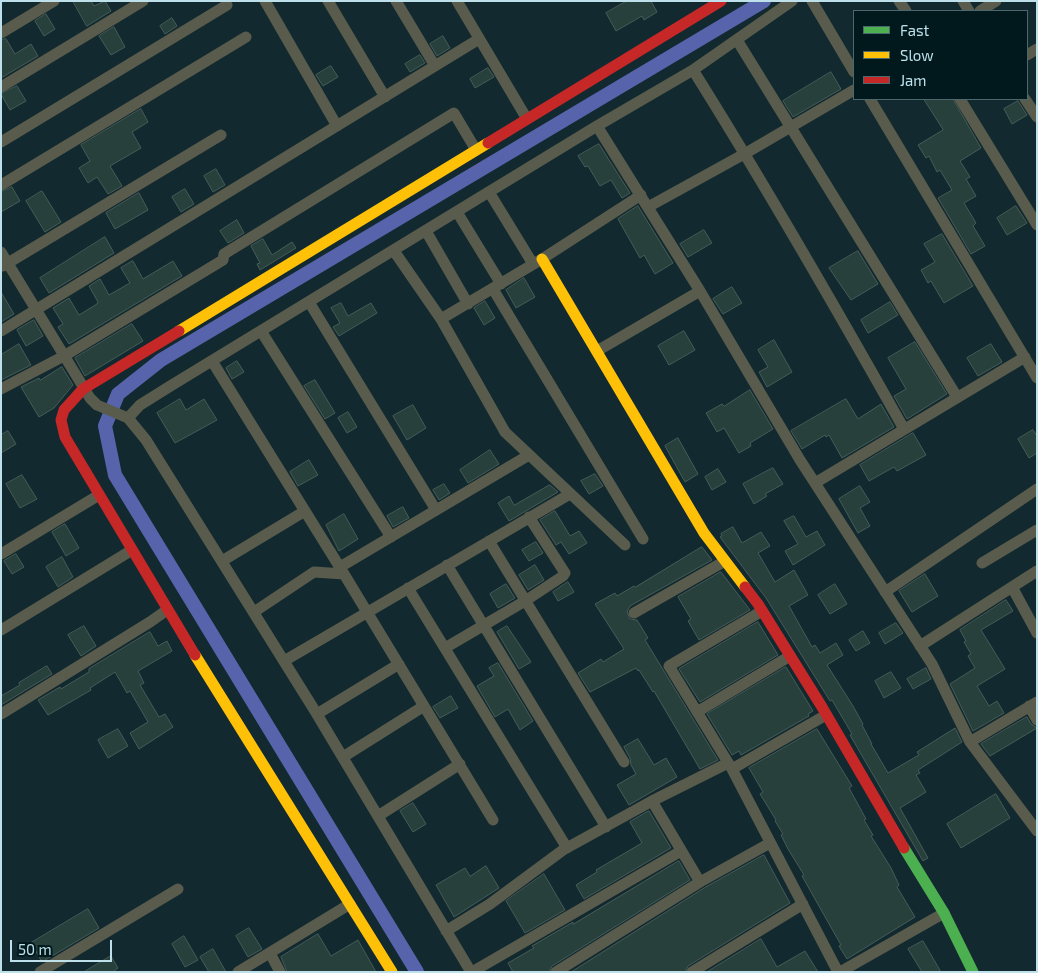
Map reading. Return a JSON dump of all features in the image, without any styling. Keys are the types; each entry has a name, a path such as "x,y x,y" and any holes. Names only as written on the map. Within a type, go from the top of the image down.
{"street":[{"path":"1,33 54,1"},
{"path":"1,87 143,1"},
{"path":"265,1 338,126"},
{"path":"328,1 385,96"},
{"path":"396,1 435,66"},
{"path":"457,1 527,119"},
{"path":"392,972 166,610 98,495 66,437 61,420 64,410 83,389 721,1"},
{"path":"125,416 140,405 597,126 693,70 792,1"},
{"path":"812,1 853,70"},
{"path":"982,10 996,1"},
{"path":"1,142 227,6"},
{"path":"1,185 246,37"},
{"path":"1,331 479,39"},
{"path":"737,40 957,398"},
{"path":"693,70 746,153 904,429"},
{"path":"648,206 746,153 853,91"},
{"path":"871,100 1037,378"},
{"path":"961,100 1037,225"},
{"path":"1027,100 1037,117"},
{"path":"1,388 64,356 223,260 224,254 454,113 476,150"},
{"path":"597,126 700,291 815,483 932,664 970,742 1037,831"},
{"path":"4,265 221,135"},
{"path":"489,192 538,261 597,351 704,533 762,611 790,656 944,913 973,972"},
{"path":"441,319 538,261 641,195"},
{"path":"457,212 497,286 643,539"},
{"path":"426,231 468,304"},
{"path":"394,251 441,319 505,432 625,545"},
{"path":"1,252 4,265 36,310 83,389 97,405 125,416 146,440 317,714 471,972 681,851"},
{"path":"597,351 700,291"},
{"path":"309,302 436,510"},
{"path":"261,331 390,537"},
{"path":"815,483 1024,357"},
{"path":"212,361 493,820"},
{"path":"254,612 314,572 342,571 390,537 529,455"},
{"path":"885,592 1037,489"},
{"path":"284,661 570,494"},
{"path":"1,554 98,495"},
{"path":"222,561 305,511"},
{"path":"446,648 525,601 565,573 529,517"},
{"path":"982,563 1037,530"},
{"path":"488,541 624,762"},
{"path":"1,630 132,550"},
{"path":"634,613 725,561"},
{"path":"447,565 606,826"},
{"path":"920,646 1037,571"},
{"path":"1012,587 1037,633"},
{"path":"408,588 567,848"},
{"path":"1,714 150,622 166,610"},
{"path":"762,611 669,666 730,766 839,972 944,913"},
{"path":"697,712 790,656"},
{"path":"317,714 399,664"},
{"path":"970,742 1033,704 1037,720"},
{"path":"342,757 424,706"},
{"path":"446,931 490,904 567,848 652,801 730,766 826,715"},
{"path":"378,816 460,764"},
{"path":"652,801 700,882"},
{"path":"556,972 700,882 770,842"},
{"path":"40,972 178,889"},
{"path":"238,972 350,904"},
{"path":"692,972 803,904"},
{"path":"270,953 280,972"}],"building":[{"path":"73,1 91,1 94,6 105,1 111,11 87,26"},
{"path":"627,1 651,1 657,12 644,20 642,16 616,31 606,13"},
{"path":"46,14 55,29 44,36 35,21"},
{"path":"172,18 177,26 165,34 160,26"},
{"path":"114,27 125,47 111,55 99,36"},
{"path":"443,36 450,48 437,56 430,44"},
{"path":"6,39 15,54 31,44 38,56 1,78 1,40"},
{"path":"420,55 425,63 410,72 405,64"},
{"path":"331,66 338,77 323,86 316,75"},
{"path":"488,68 494,77 475,88 470,79"},
{"path":"831,72 841,89 793,117 783,101"},
{"path":"17,86 26,101 10,110 1,94"},
{"path":"925,100 954,100 981,148 960,161 970,177 966,179 976,196 964,203 976,223 973,226 985,246 971,254 938,198 952,190 940,170 937,172 929,156 926,158 918,145 943,130"},
{"path":"1018,101 1027,115 1012,124 1004,109"},
{"path":"141,109 148,122 132,132 141,148 110,166 122,186 108,194 97,177 88,183 79,168 90,161 81,145"},
{"path":"599,144 630,193 622,198 611,180 600,186 588,166 585,167 578,156"},
{"path":"216,169 225,185 213,192 204,176"},
{"path":"12,187 20,201 1,212 1,192"},
{"path":"185,189 194,204 181,212 172,197"},
{"path":"42,191 61,222 45,232 26,201"},
{"path":"139,193 148,210 115,229 106,213"},
{"path":"638,206 673,263 655,274 644,255 640,258 618,219"},
{"path":"1016,206 1027,223 1007,235 997,218"},
{"path":"237,220 244,233 228,243 220,231"},
{"path":"704,230 712,243 688,257 680,244"},
{"path":"942,234 973,286 944,303 931,281 928,283 921,270 935,262 924,244"},
{"path":"105,237 114,253 49,293 40,278"},
{"path":"263,239 272,255 292,242 296,248 260,270 257,264 260,263 251,246"},
{"path":"858,251 878,284 851,300 829,268"},
{"path":"133,261 143,279 173,261 182,276 69,344 58,327 63,324 53,308 69,298 79,315 97,304 98,302 89,286 100,279 109,295 130,283 121,268"},
{"path":"524,278 535,297 516,308 506,290"},
{"path":"732,287 742,303 723,314 713,299"},
{"path":"1,292 14,314 1,322"},
{"path":"485,301 495,318 484,325 474,308"},
{"path":"890,302 898,315 868,333 861,320"},
{"path":"341,303 348,316 371,303 377,313 339,336 333,327 340,323 331,308"},
{"path":"34,320 43,336 26,346 17,330"},
{"path":"132,324 143,341 85,376 75,358"},
{"path":"684,331 695,350 669,365 658,346"},
{"path":"774,340 792,372 767,387 759,372 768,367 758,350"},
{"path":"915,342 947,394 907,419 894,396 906,389 888,358"},
{"path":"19,344 31,365 1,380 1,355"},
{"path":"991,344 1002,362 978,376 967,358"},
{"path":"237,361 244,372 232,379 226,368"},
{"path":"62,367 73,385 54,408 39,417 21,387 39,378 40,380"},
{"path":"315,380 335,413 325,419 304,386"},
{"path":"750,390 773,429 750,443 751,446 739,453 724,428 717,432 706,413 722,404 724,406"},
{"path":"180,399 186,410 204,399 217,420 175,443 157,413"},
{"path":"846,399 858,419 881,404 894,427 842,458 829,435 826,437 825,435 802,449 791,431"},
{"path":"413,405 426,428 407,440 393,416"},
{"path":"348,412 357,427 347,433 338,418"},
{"path":"1033,430 1037,436 1037,453 1029,458 1018,439"},
{"path":"8,431 16,444 1,453 1,435"},
{"path":"913,433 926,455 897,471 894,467 869,481 860,465"},
{"path":"678,438 698,474 685,482 665,446"},
{"path":"490,450 499,464 468,483 460,470"},
{"path":"309,460 318,475 298,486 290,472"},
{"path":"773,468 783,484 765,494 767,496 754,504 743,484"},
{"path":"718,469 726,482 712,490 705,477"},
{"path":"595,474 603,486 589,494 581,481"},
{"path":"22,475 37,499 20,508 6,484"},
{"path":"444,484 450,493 439,500 433,490"},
{"path":"550,485 558,492 509,521 498,503 509,496 514,505"},
{"path":"860,486 870,502 860,508 870,526 858,533 839,499"},
{"path":"403,507 409,518 393,527 387,516"},
{"path":"555,511 570,536 579,531 587,543 569,554 561,542 556,545 540,520"},
{"path":"344,514 358,539 339,551 326,525"},
{"path":"794,516 806,537 817,531 825,545 793,565 785,551 798,544 784,521"},
{"path":"65,524 79,548 66,556 52,532"},
{"path":"733,527 742,543 761,532 770,546 758,553 775,582 794,570 808,595 789,606 812,647 815,645 820,653 836,643 843,655 827,665 853,706 871,744 888,773 919,755 917,752 955,728 962,742 918,770 920,773 916,775 926,792 900,808 928,858 923,861 850,735 852,734 832,700 830,701 766,598 720,537 722,536 721,534"},
{"path":"536,542 543,553 529,561 522,550"},
{"path":"702,547 712,560 630,606 627,612 630,619 637,620 648,638 645,640 718,760 700,769 654,691 639,670 636,668 590,692 578,673 601,659 603,662 624,649 595,604 615,593 617,596 635,587"},
{"path":"16,554 24,567 12,574 4,561"},
{"path":"62,557 73,577 58,587 46,567"},
{"path":"535,565 544,580 528,590 519,575"},
{"path":"721,572 750,610 699,640 688,621 691,619 678,597"},
{"path":"925,574 938,596 912,612 899,591"},
{"path":"568,582 574,592 558,601 553,592"},
{"path":"506,584 515,598 498,608 490,594"},
{"path":"835,584 847,604 830,614 818,595"},
{"path":"1006,600 1013,611 981,630 1005,669 977,686 989,706 997,701 1004,713 973,731 950,684 975,668 968,656 971,654 960,630"},
{"path":"758,622 778,655 700,702 679,669"},
{"path":"896,623 903,633 885,644 879,633"},
{"path":"84,626 96,646 81,656 68,635"},
{"path":"507,626 531,662 519,669 497,632"},
{"path":"863,631 870,643 856,651 849,640"},
{"path":"150,632 158,646 167,641 172,651 138,671 144,683 140,685 159,717 165,714 173,727 139,749 130,733 148,722 130,691 127,693 115,672 90,688 91,690 48,715 38,700 89,672 89,669"},
{"path":"498,663 533,721 520,730 508,709 495,717 477,686 494,676 489,668"},
{"path":"47,666 52,674 1,705 1,696"},
{"path":"786,667 813,711 808,714 809,716 741,755 739,751 732,755 707,714"},
{"path":"926,668 931,679 913,689 907,679"},
{"path":"891,672 901,688 884,698 875,681"},
{"path":"451,696 458,708 440,718 433,707"},
{"path":"1027,717 1031,724 1037,728 990,756 981,744"},
{"path":"118,729 128,746 108,758 98,740"},
{"path":"817,729 852,786 849,788 866,819 864,820 873,835 871,836 891,868 899,885 897,887 915,917 847,959 802,876 804,875 788,849 776,820 760,794 763,792 749,768"},
{"path":"638,739 654,765 666,758 677,777 629,805 617,785 636,774 624,747"},
{"path":"996,794 1010,818 961,848 947,824"},
{"path":"413,803 426,824 413,832 400,811"},
{"path":"649,811 671,848 584,899 576,885 597,872 596,870 642,843 630,822"},
{"path":"764,855 790,903 688,966 685,972 571,972 704,888"},
{"path":"679,861 690,880 552,966 549,972 513,972 508,963 534,948 532,946"},
{"path":"486,866 499,888 454,917 436,885 465,868 470,876"},
{"path":"544,874 565,910 525,933 506,901"},
{"path":"88,909 99,928 42,962 31,943"},
{"path":"249,928 262,949 248,957 236,936"},
{"path":"318,934 331,956 358,940 376,972 287,972 281,957"},
{"path":"184,936 198,960 185,967 172,944"},
{"path":"761,939 777,967 805,951 818,972 707,972"},
{"path":"923,941 941,972 922,972 908,949"},
{"path":"213,949 226,972 209,972 200,957"},
{"path":"111,956 118,968 113,972 84,972"}],"waterway":[{"path":"417,972 115,475 105,426 118,394 161,360 764,1"}],"traffic: fast":[{"path":"904,848 944,913 973,972"}],"traffic: slow":[{"path":"179,331 488,143"},
{"path":"542,259 704,533 745,587"},
{"path":"195,655 392,972"}],"traffic: jam":[{"path":"488,143 721,1"},
{"path":"179,331 83,389 64,410 61,420 65,437 195,655"},
{"path":"745,587 758,604 822,707 904,848"}]}
